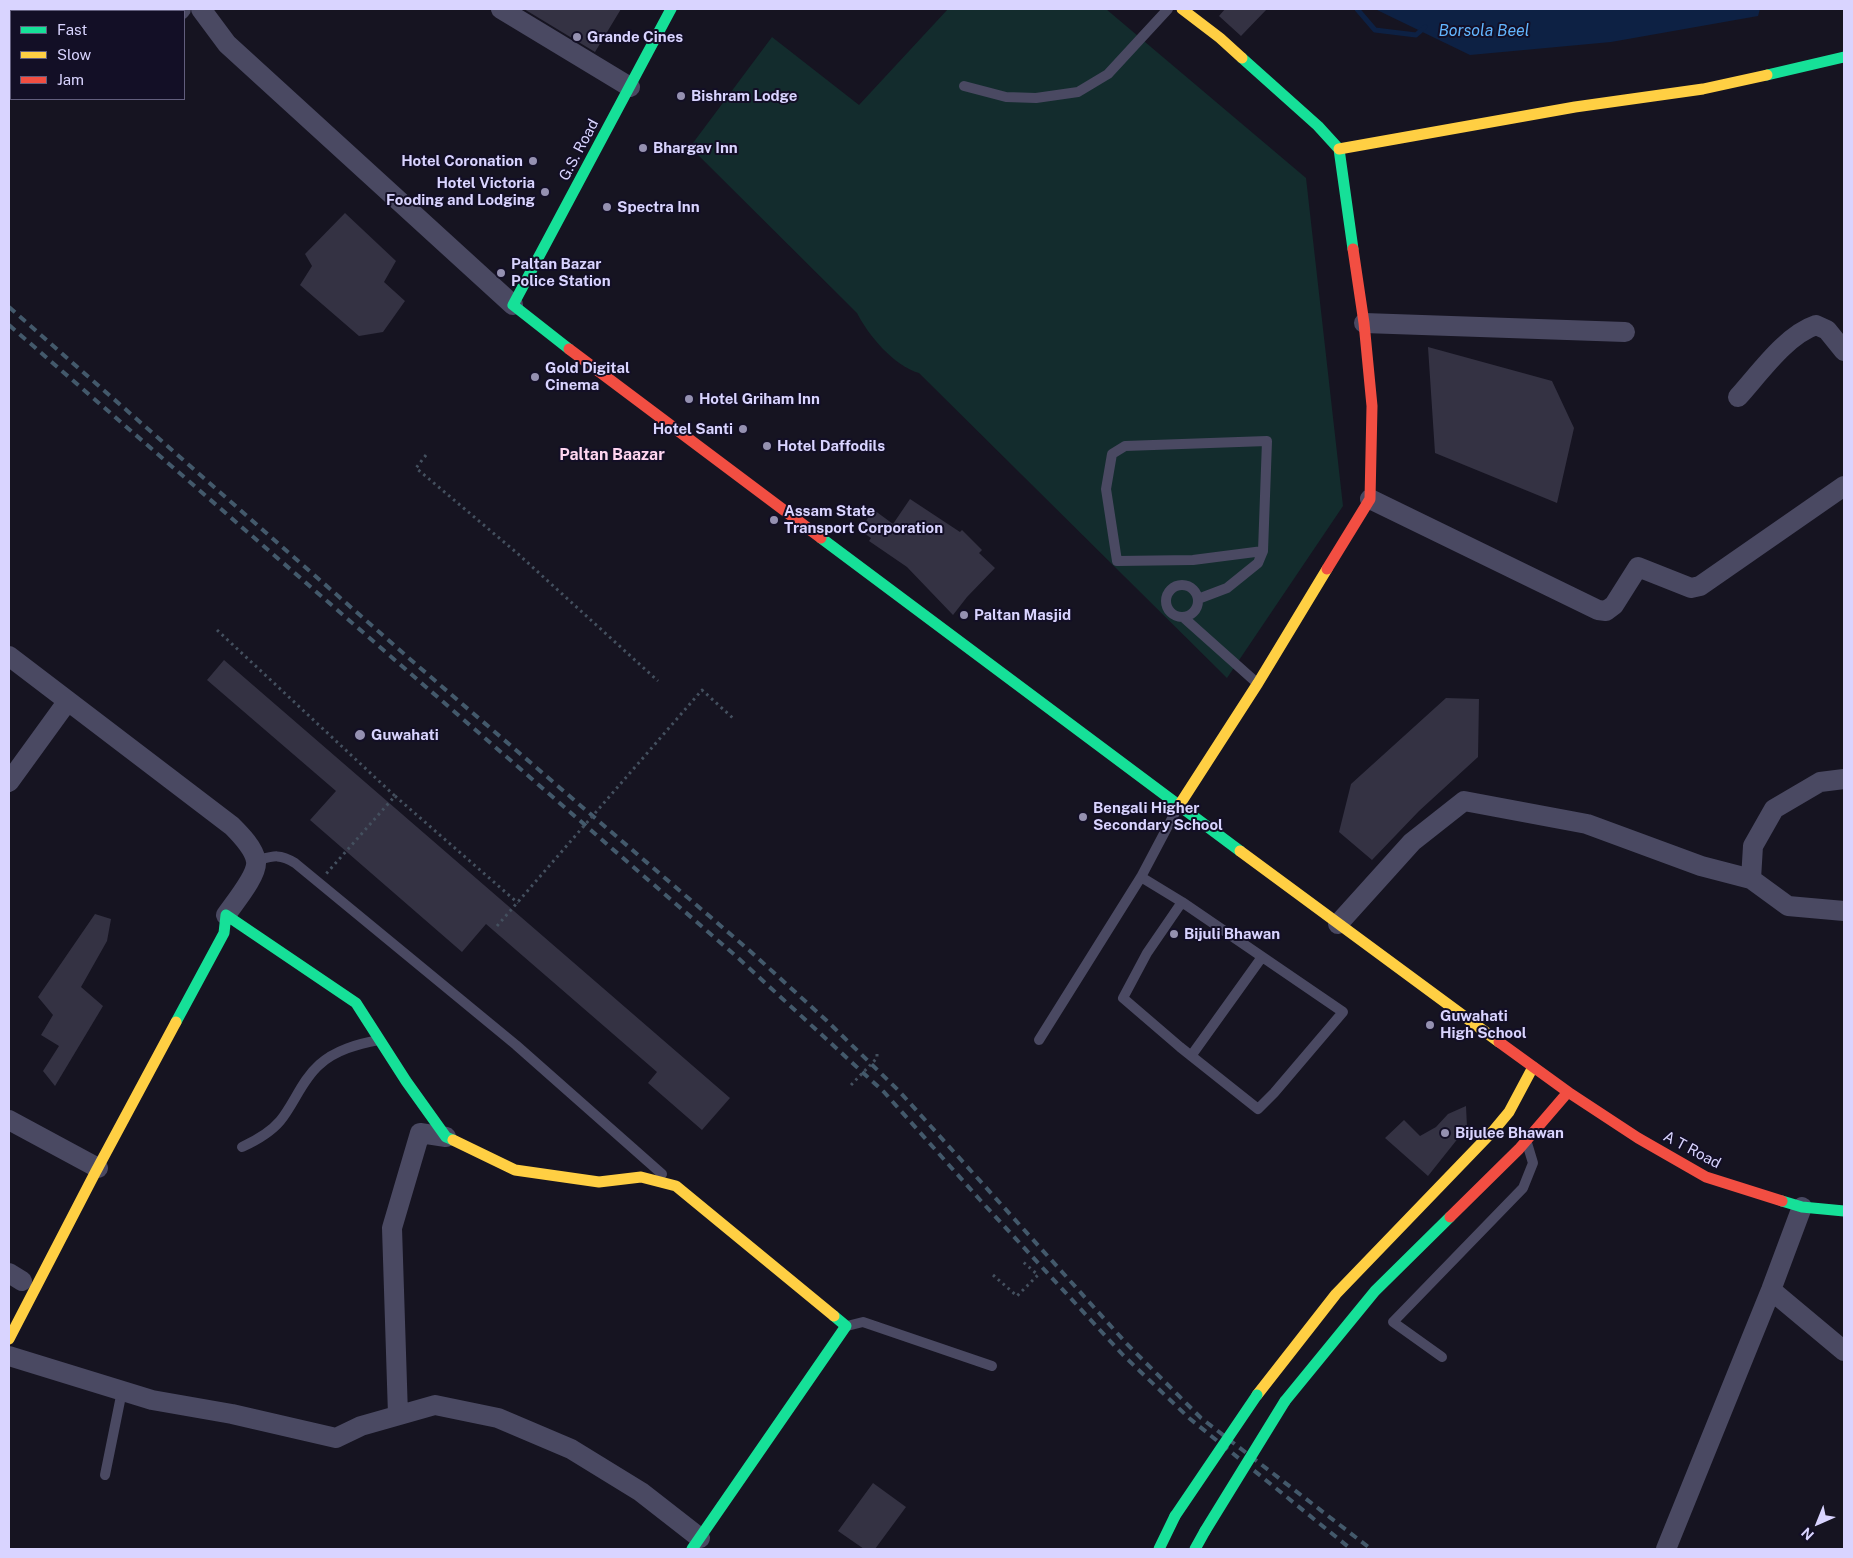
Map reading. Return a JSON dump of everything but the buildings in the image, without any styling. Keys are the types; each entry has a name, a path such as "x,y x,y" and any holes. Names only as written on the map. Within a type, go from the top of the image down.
{"main road":[{"path":"1180,804 1258,684 1370,499 1372,406 1364,323 1339,149 1318,126 1220,38 1182,9"},
{"name":"G.S. Road","path":"513,304 630,86 667,10"},
{"path":"1339,149 1575,107 1703,89 1844,56"},
{"name":"A T Road","path":"513,304 584,361 1180,804 1338,924 1568,1092 1638,1138 1706,1177 1802,1207 1844,1211"},
{"path":"218,920 356,1003 406,1081 446,1138 515,1170 599,1182 641,1177 676,1186 846,1326 696,1544"},
{"path":"9,1339 88,1163 224,933 218,920"},
{"path":"1159,1549 1175,1516 1257,1395 1336,1294 1494,1130 1509,1112 1533,1067"},
{"path":"1195,1549 1285,1401 1375,1291 1523,1144 1568,1092"}],"street":[{"path":"201,9 227,44 513,304"},
{"path":"501,9 630,86"},
{"path":"1364,323 1624,332"},
{"path":"1738,397 1785,345 1806,328 1816,324 1826,330 1844,351"},
{"path":"1370,499 1598,610 1606,611 1614,605 1638,567 1691,588 1700,586 1844,486"},
{"path":"9,656 66,702 232,826 251,849 256,862 254,874 218,920"},
{"path":"9,782 66,702"},
{"path":"1751,879 1753,846 1774,809 1820,782 1844,779"},
{"path":"1338,924 1412,842 1464,801 1587,824 1702,866 1751,879 1788,906 1844,911"},
{"path":"9,1120 88,1163"},
{"path":"398,1415 392,1228 420,1133 446,1138"},
{"path":"1666,1549 1771,1290 1802,1207"},
{"path":"1771,1290 1844,1351"},
{"path":"9,1356 152,1400 232,1414 336,1438 361,1426 435,1405 498,1418 571,1449 641,1492 696,1544"}],"lane":[{"path":"964,86 1006,97 1036,98 1078,92 1108,74 1168,9"},
{"path":"1198,600 1228,588 1258,563 1263,551 1267,441 1125,446 1112,454 1106,489 1117,561 1193,560 1263,551"},
{"path":"1183,617 1194,611 1198,600 1196,594 1187,585 1175,586 1170,590 1166,602 1171,613 1183,617 1258,684"},
{"path":"1039,1040 1141,877 1180,804"},
{"path":"256,862 274,856 285,857 320,882 516,1045 676,1186"},
{"path":"1141,877 1182,902 1342,1012 1274,1093 1258,1109 1191,1056 1123,998 1147,953 1182,902"},
{"path":"1191,1056 1262,957"},
{"path":"242,1147 280,1122 319,1065 349,1047 380,1040"},
{"path":"1442,1357 1394,1322 1523,1188 1533,1163 1523,1144"},
{"path":"846,1326 863,1322 992,1366"},
{"path":"105,1475 122,1391"}],"path":[{"path":"426,455 416,468 517,552 658,681"},
{"path":"217,630 395,796 518,903"},
{"path":"497,926 702,690 735,720"},
{"path":"320,882 395,796"},
{"path":"851,1085 877,1058 878,1053"},
{"path":"993,1275 1017,1296 1038,1275 1022,1261"}],"green space":[{"path":"948,9 1106,9 1306,178 1343,506 1227,678 919,373 900,364 891,357 868,331 857,313 690,147 772,37 859,105"}],"water":[{"name":"Borsola Beel","path":"1375,9 1760,9 1758,16 1611,42 1470,55"}],"waterway":[{"path":"1357,9 1375,30 1416,35 1425,27"}],"railway":[{"path":"9,307 411,660 750,951 826,1020 899,1091 1127,1344 1201,1418 1371,1549"},
{"path":"9,325 737,957 884,1092 981,1201 1123,1355 1189,1418 1351,1549"}],"traffic: fast":[{"path":"569,349 513,305 671,9"},
{"path":"1767,75 1844,57"},
{"path":"1242,58 1318,126 1339,149 1353,249"},
{"path":"821,538 1240,851"},
{"path":"226,915 356,1003 406,1081 446,1137 453,1140"},
{"path":"176,1022 224,933 226,915"},
{"path":"1782,1201 1802,1207 1844,1211"},
{"path":"1285,1401 1375,1291 1450,1217"},
{"path":"692,1549 846,1326 834,1316"},
{"path":"1175,1516 1257,1395"},
{"path":"1205,1531 1285,1401"},
{"path":"1159,1549 1175,1516"},
{"path":"1195,1549 1205,1531"}],"traffic: slow":[{"path":"1182,9 1220,38 1242,58"},
{"path":"1339,149 1575,107 1703,89 1767,75"},
{"path":"1180,804 1258,683 1327,569"},
{"path":"1240,851 1499,1042"},
{"path":"9,1339 176,1022"},
{"path":"1257,1395 1336,1294 1494,1130 1509,1112 1533,1067"},
{"path":"453,1140 515,1170 599,1182 641,1177 676,1186 834,1316"}],"traffic: jam":[{"path":"1327,569 1370,499 1372,406 1364,323 1353,249"},
{"path":"569,349 821,538"},
{"path":"1450,1217 1519,1149 1568,1092 1499,1042"},
{"path":"1568,1092 1638,1138 1706,1177 1782,1201"}],"place":[{"name":"Grande Cines","path":"577,37"},
{"name":"Bishram Lodge","path":"681,96"},
{"name":"Bhargav Inn","path":"643,148"},
{"name":"Hotel Coronation","path":"533,161"},
{"name":"Hotel Victoria Fooding and Lodging","path":"545,192"},
{"name":"Spectra Inn","path":"607,207"},
{"name":"Paltan Bazar Police Station","path":"501,273"},
{"name":"Gold Digital Cinema","path":"535,377"},
{"name":"Hotel Griham Inn","path":"689,399"},
{"name":"Hotel Santi","path":"743,429"},
{"name":"Hotel Daffodils","path":"767,446"},
{"name":"Assam State Transport Corporation","path":"774,520"},
{"name":"Paltan Masjid","path":"964,615"},
{"name":"Guwahati","path":"360,735"},
{"name":"Bengali Higher Secondary School","path":"1083,817"},
{"name":"Bijuli Bhawan","path":"1174,934"},
{"name":"Guwahati High School","path":"1430,1025"},
{"name":"Bijulee Bhawan","path":"1445,1133"}],"district":[{"name":"Paltan Baazar","path":"612,455"}]}
